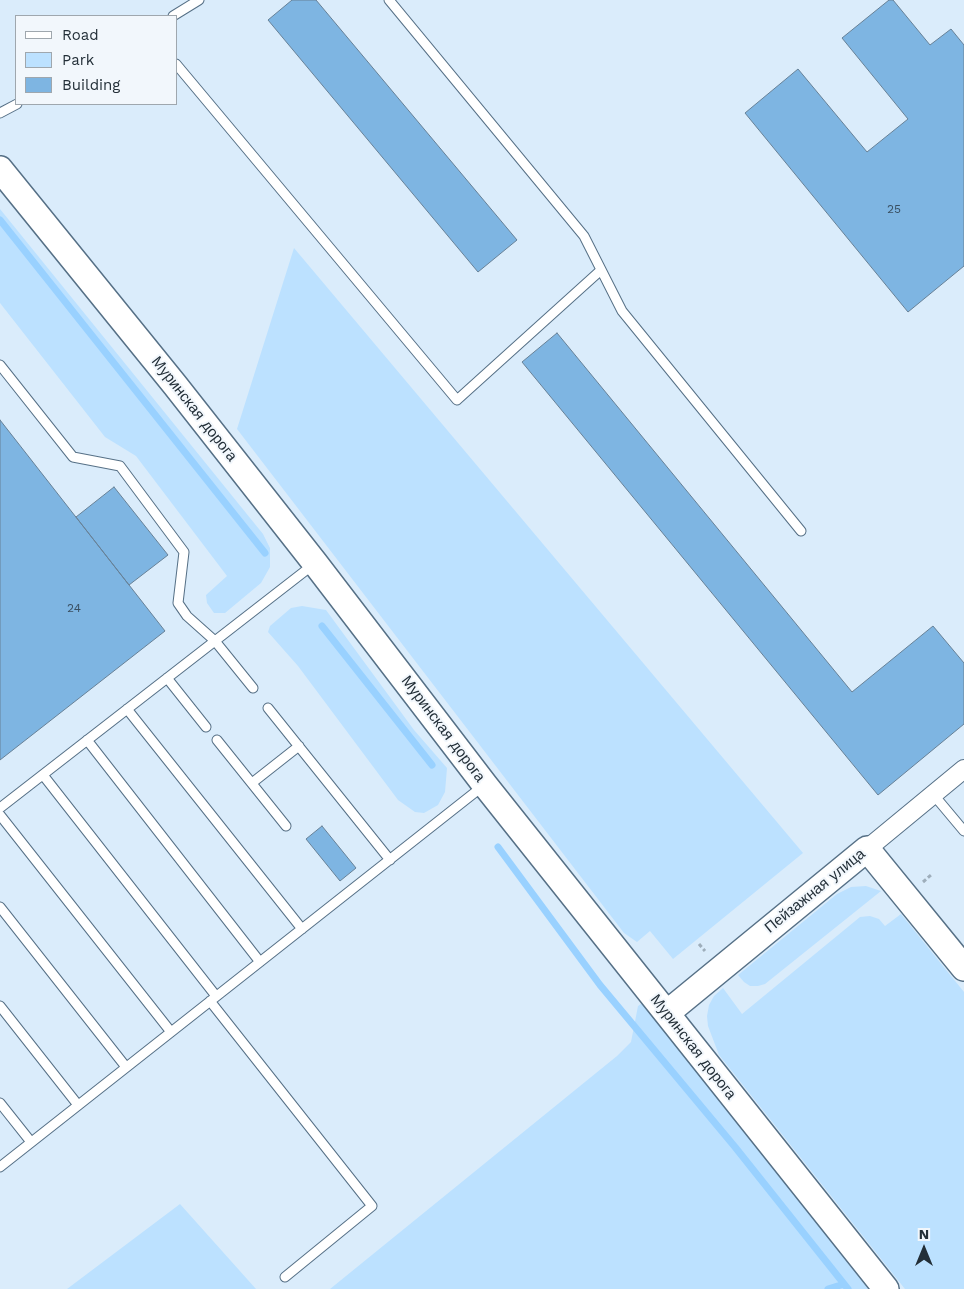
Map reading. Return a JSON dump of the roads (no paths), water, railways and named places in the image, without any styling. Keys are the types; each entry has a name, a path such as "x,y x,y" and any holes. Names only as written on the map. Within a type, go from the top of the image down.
{"street":[{"name":"Муринская дорога","path":"0,168 176,385 485,784 886,1289"},
{"name":"Пейзажная улица","path":"666,1013 964,769"},
{"path":"867,849 964,968"}],"lane":[{"path":"175,15 199,0"},
{"path":"389,0 584,236 622,311 801,532"},
{"path":"178,66 457,400 601,270"},
{"path":"0,113 15,105"},
{"path":"0,365 73,457 120,466 184,552 178,603 188,616 214,641 252,688"},
{"path":"0,808 315,563"},
{"path":"167,678 206,727"},
{"path":"268,708 390,860"},
{"path":"127,709 302,929"},
{"path":"87,740 260,962"},
{"path":"217,740 286,826"},
{"path":"252,783 299,746"},
{"path":"43,775 372,1206 285,1277"},
{"path":"0,1167 485,784"},
{"path":"934,794 964,831"},
{"path":"0,815 171,1032"},
{"path":"0,907 126,1067"},
{"path":"0,1006 78,1105"},
{"path":"0,1103 31,1142"}],"waterway":[{"path":"0,220 265,553"},
{"path":"322,626 432,765"},
{"path":"498,847 600,985 735,1147 848,1289"},
{"path":"828,1289 844,1284"}]}
